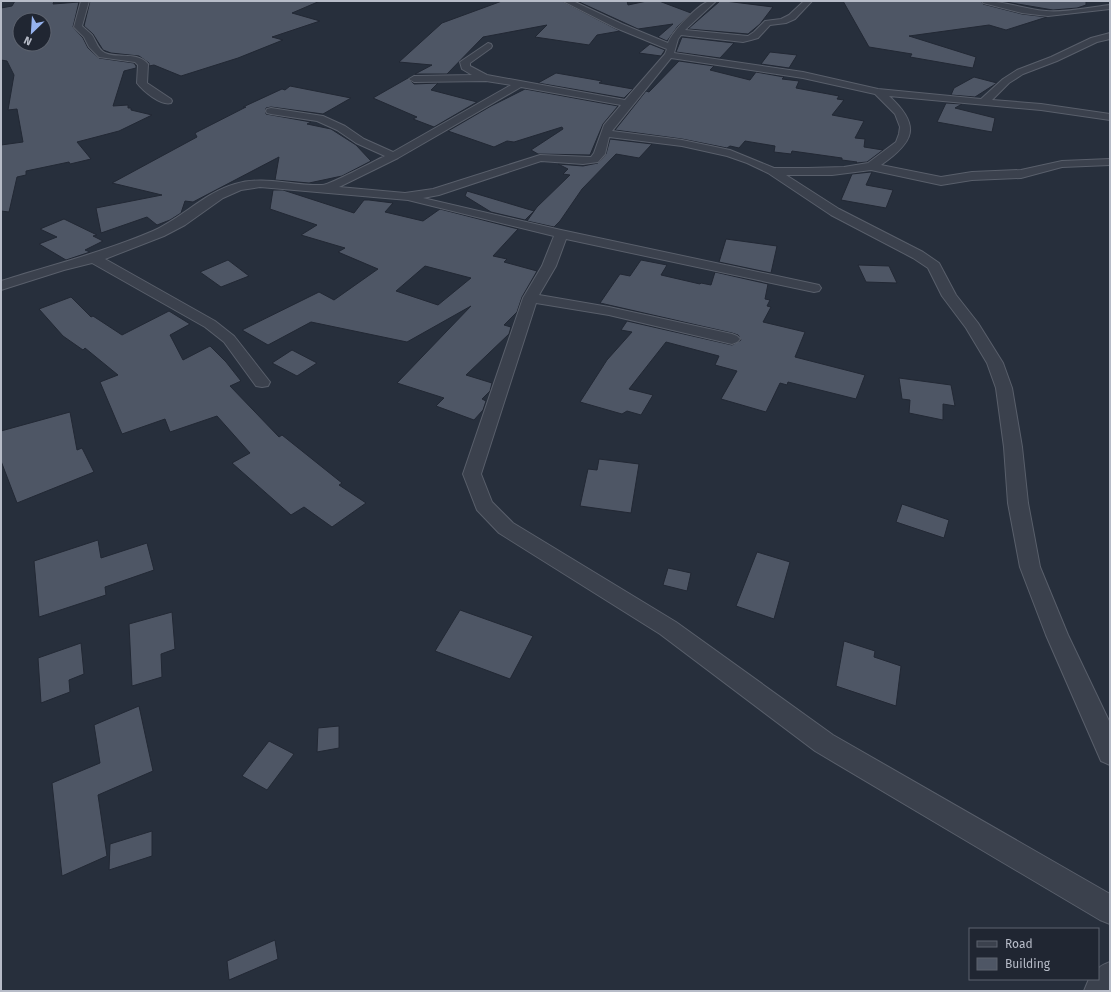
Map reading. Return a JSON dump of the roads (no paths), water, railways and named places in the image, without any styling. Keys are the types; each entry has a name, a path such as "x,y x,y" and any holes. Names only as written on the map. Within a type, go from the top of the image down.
{"street":[{"path":"85,1 78,27 88,36 92,45 102,55 138,60 143,64 142,83 146,88 167,101"},
{"path":"566,1 670,51 721,62 803,75 878,92 1070,110 1110,117"},
{"path":"679,32 743,39 752,38 756,37 768,23 783,21 792,17 808,1"},
{"path":"986,1 1022,11 1048,14 1110,7"},
{"path":"405,197 434,192 540,158 583,161 594,160 600,154 605,133 610,125 670,51 674,39 679,32 708,2"},
{"path":"984,102 1006,81 1020,72 1054,59 1094,40 1110,36"},
{"path":"488,46 465,62 465,67 486,78 518,85 627,103"},
{"path":"414,79 486,78"},
{"path":"328,188 394,156 518,85"},
{"path":"772,171 853,169 870,166 881,160 902,143 905,132 904,122 899,111 878,92"},
{"path":"271,111 319,118 341,128 360,141 394,156"},
{"path":"605,133 682,143 730,153 772,171 835,212 918,255 934,266 949,296 973,326 991,357 1004,388 1013,447 1018,503 1030,567 1056,636 1105,739 1110,753"},
{"path":"870,166 926,179 941,180 972,176 1021,174 1062,164 1110,162"},
{"path":"1,286 52,269 94,258 180,222 219,195 238,187 260,183 328,188 405,197 561,234 814,288"},
{"path":"561,234 549,266 530,298 472,474 484,505 506,528 668,628 824,743 1110,910"},
{"path":"94,258 210,324 229,339 262,382"},
{"path":"530,298 609,311 732,339"},
{"path":"1099,991 1110,977"}]}
